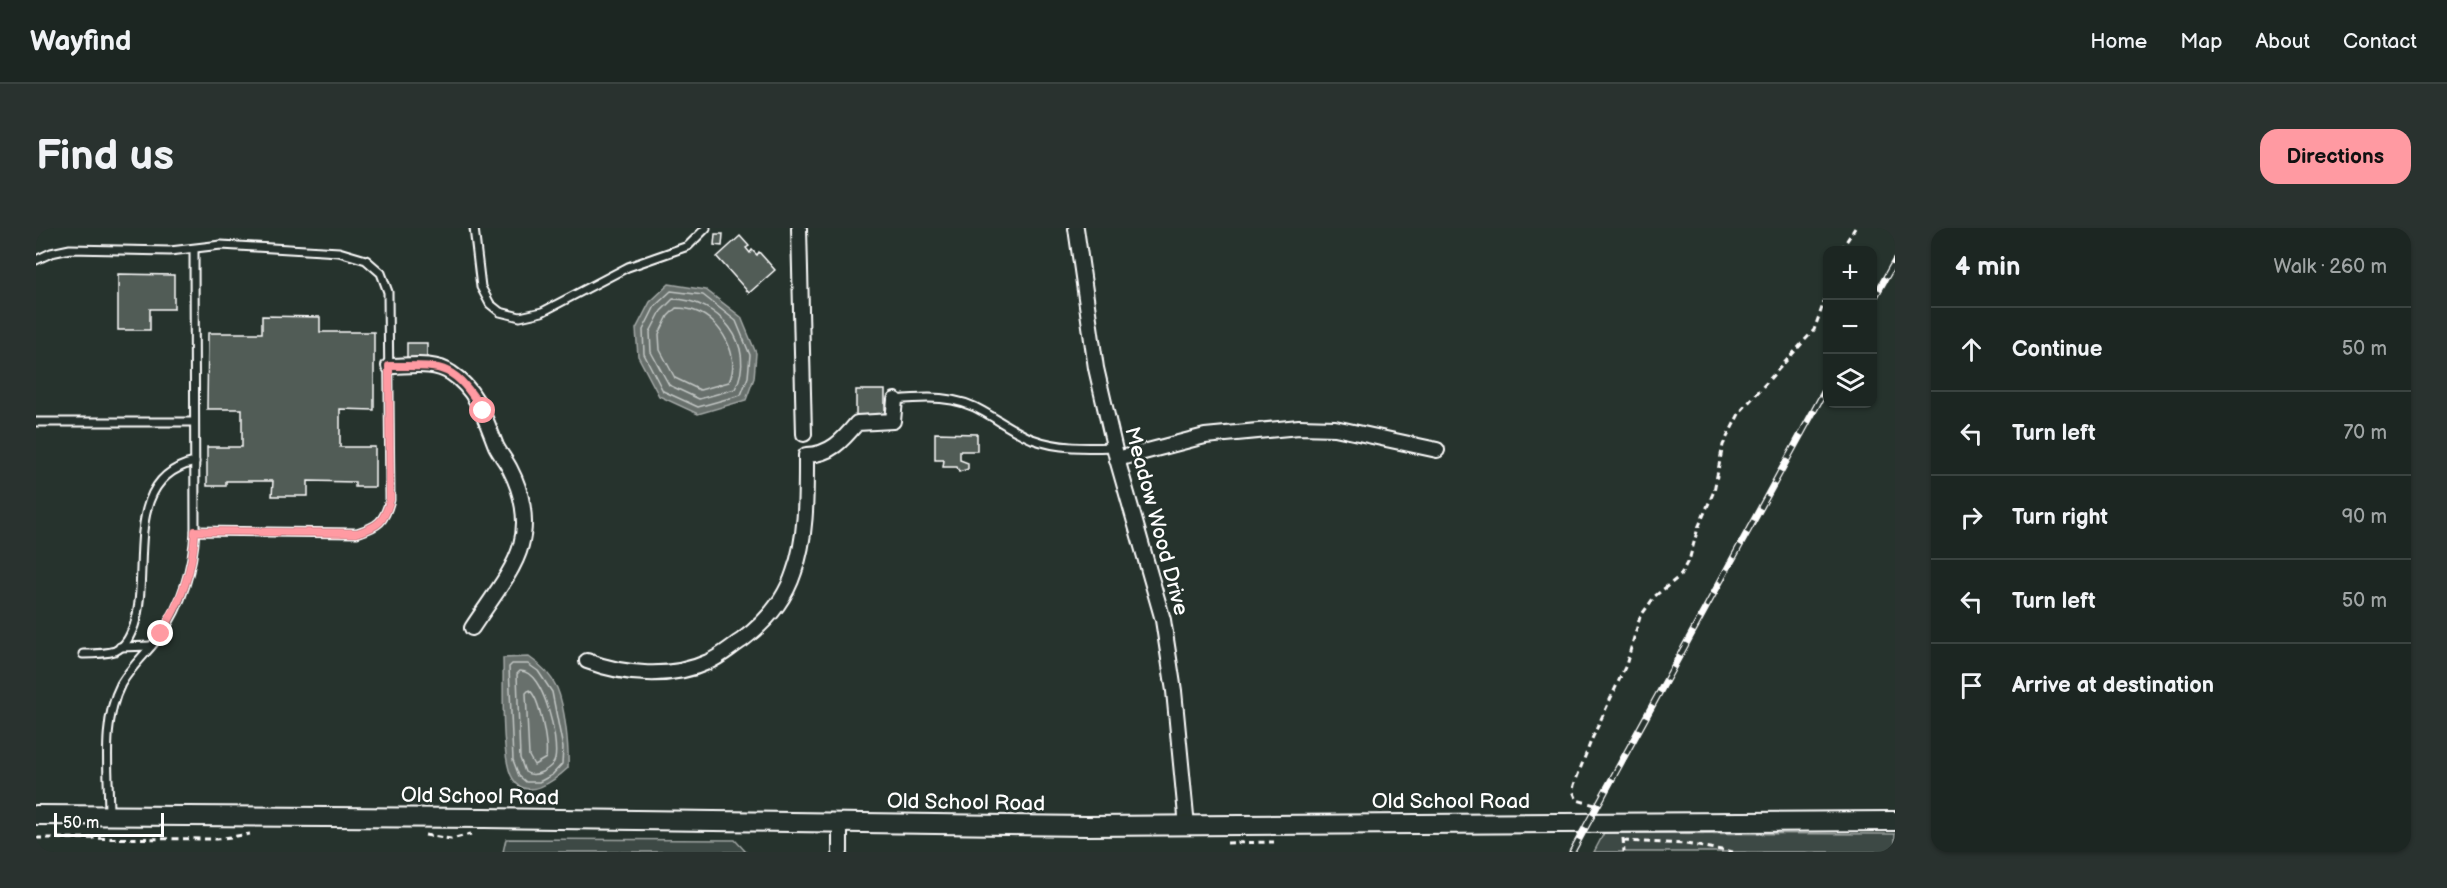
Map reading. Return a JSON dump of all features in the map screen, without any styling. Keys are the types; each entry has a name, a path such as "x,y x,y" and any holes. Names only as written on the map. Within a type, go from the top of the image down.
{"street":[{"path":"799,228 804,434"},
{"name":"Meadow Wood Drive","path":"1076,228 1096,368 1115,453 1163,620 1174,691 1187,826"},
{"path":"389,366 435,366 451,372 469,388 483,411 496,446 520,492 523,509 522,543 472,628"},
{"path":"587,661 626,672 672,672 707,663 759,627 776,606 794,573 801,546 806,455 816,455 841,443 857,423 893,421 895,400"},
{"path":"1115,453 1205,436 1299,427 1335,428 1437,450"},
{"name":"Old School Road","path":"36,816 1187,826 1895,821"},
{"path":"840,823 840,852"}],"lane":[{"path":"474,228 481,287 490,304 500,312 520,317 542,312 628,267 688,246 706,228"},
{"path":"36,260 51,253 70,249 170,251 221,245 339,252 366,260 381,273 388,292 390,500 385,518 373,528 357,533 195,531"},
{"path":"109,816 109,721 122,683 179,605 194,552 194,249"},
{"path":"895,400 928,396 949,399 976,408 1032,439 1057,446 1115,453"},
{"path":"36,422 194,422"},
{"path":"83,654 101,653 125,644 131,633 141,597 141,539 149,504 157,486 167,473 182,465 195,462"},
{"path":"120,647 151,646"}],"path":[{"path":"1844,246 1855,228"},
{"path":"1598,806 1577,800 1573,791 1574,785 1591,741 1626,665 1640,617 1655,596 1680,576 1690,557 1698,528 1714,491 1723,446 1740,412 1814,330 1824,300"},
{"path":"1622,822 1624,852"},
{"path":"1623,841 1686,844 1733,852"}],"shaded area":[{"path":"1604,833 1895,834 1895,852 1594,852"},
{"path":"506,839 735,840 746,852 503,852"}],"water":[{"path":"669,284 706,290 741,317 756,353 754,378 746,400 698,414 659,396 638,356 636,329 650,302"},
{"path":"529,657 538,663 557,688 564,716 568,759 568,768 549,783 533,789 519,786 513,779 504,739 503,658"}],"building":[{"path":"715,234 723,234 722,246 714,245"},
{"path":"740,236 749,246 746,248 750,253 752,250 757,255 759,252 775,270 749,293 717,257"},
{"path":"118,274 174,275 174,309 150,309 150,330 118,330"},
{"path":"262,316 320,317 320,332 374,332 374,410 340,409 340,447 375,447 375,487 355,487 355,482 308,481 308,496 272,496 273,481 226,481 226,486 207,486 207,447 242,447 242,409 207,409 208,333 262,333"},
{"path":"407,343 427,343 427,362 407,362"},
{"path":"856,390 885,390 885,419 856,419"},
{"path":"935,433 977,434 977,451 960,451 960,460 968,463 968,469 959,472 957,467 943,467 944,460 935,460"}],"railway":[{"path":"1873,300 1895,261"},
{"path":"1572,852 1823,394"}],"route":[{"path":"161,634 179,605 194,552 195,531 357,533 373,528 385,518 390,500 389,366 435,366 451,372 469,388 483,411"}]}
